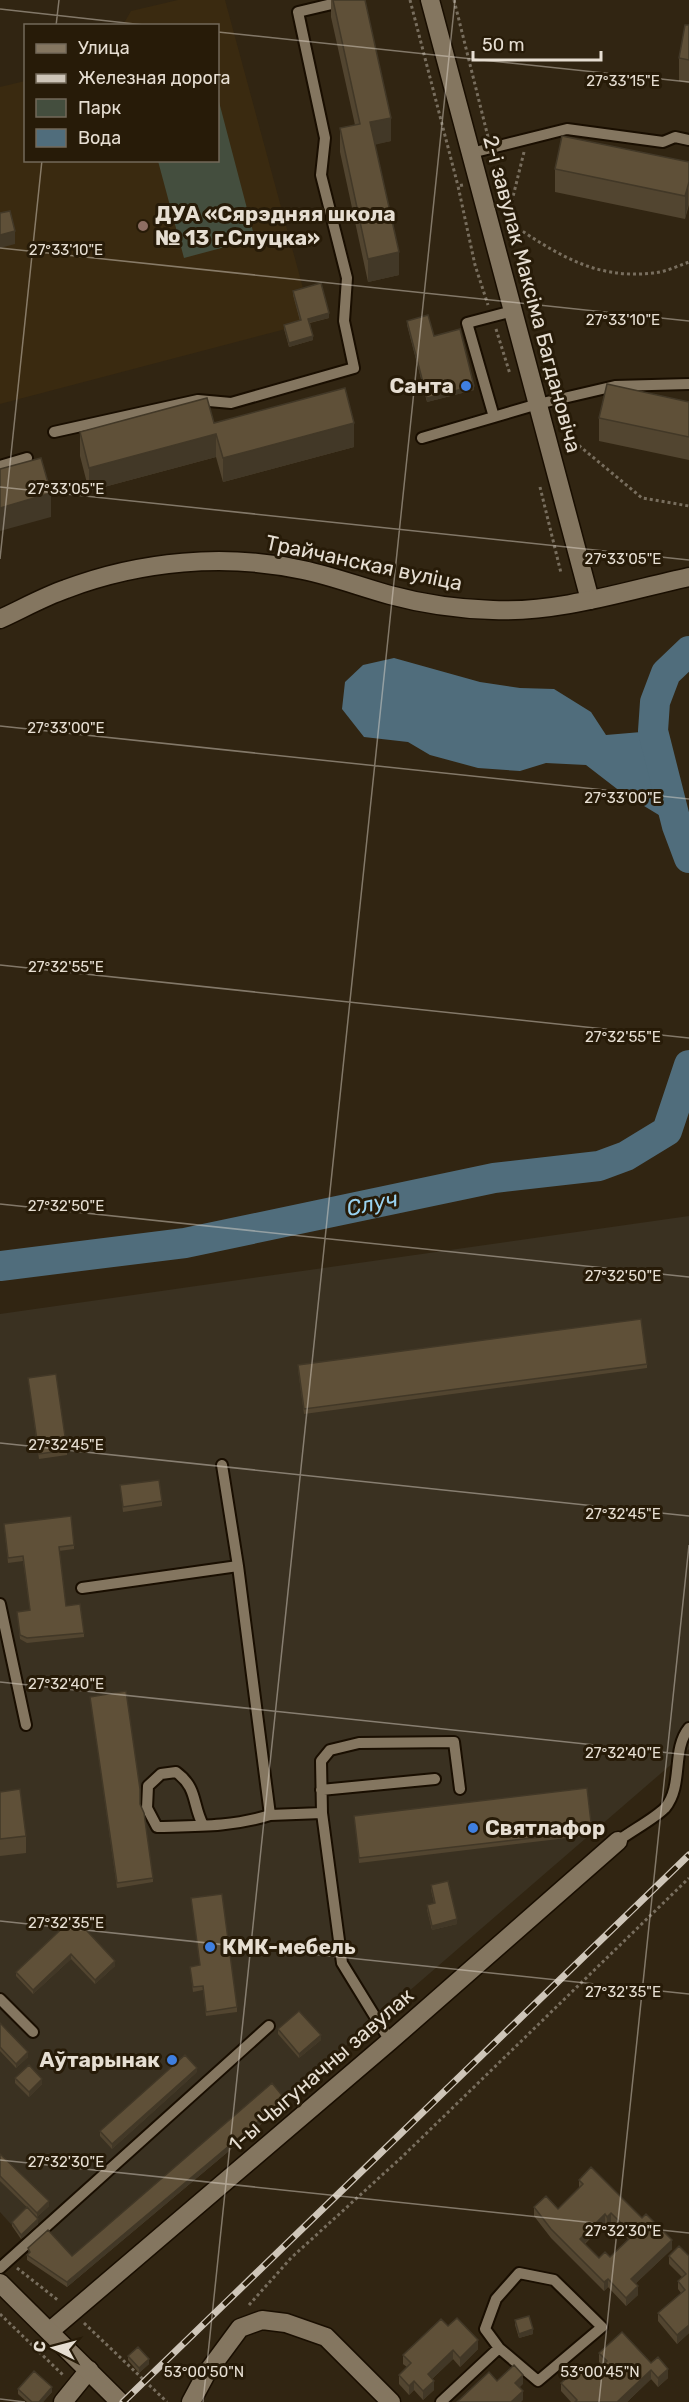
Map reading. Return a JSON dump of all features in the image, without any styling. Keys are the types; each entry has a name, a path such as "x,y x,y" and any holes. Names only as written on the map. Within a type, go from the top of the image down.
{"street":[{"name":"2-і завулак Максіма Багдановіча","path":"435,1 471,153 590,600"},
{"name":"Трайчанская вуліца","path":"0,619 65,589 116,573 195,562 256,563 303,570 392,596 446,607 494,610 540,608 590,600 689,577"},
{"name":"1-ы Чыгуначны завулак","path":"50,2331 390,2042 618,1841"},
{"path":"0,2283 120,2402"},
{"path":"192,2402 206,2374 240,2328 262,2320 286,2323 326,2337 391,2402"},
{"path":"63,2402 89,2370"}],"lane":[{"path":"54,432 198,400 231,403 354,368 344,321 347,278 321,175 325,138 298,12 349,0"},
{"path":"471,153 567,129 663,142 675,137 689,140"},
{"path":"494,417 467,323 513,311"},
{"path":"422,438 538,404 615,386 689,384"},
{"path":"0,466 27,458"},
{"path":"222,1465 238,1566 270,1815"},
{"path":"82,1588 238,1566"},
{"path":"0,1604 26,1725"},
{"path":"618,1841 664,1808 675,1787 682,1736 689,1728"},
{"path":"390,2042 342,1963 322,1813 321,1761 330,1750 359,1743 454,1742 460,1789"},
{"path":"203,1825 194,1793 187,1780 176,1772 161,1774 148,1786 147,1808 157,1827 203,1825 246,1823 270,1815 322,1813"},
{"path":"321,1790 435,1779"},
{"path":"0,1999 33,2032"},
{"path":"0,2268 269,2026"},
{"path":"519,2273 554,2280 602,2326 538,2381 499,2348 485,2329 496,2299 519,2273"},
{"path":"441,2402 499,2348"}],"path":[{"path":"410,0 458,186"},
{"path":"454,0 496,174"},
{"path":"527,139 507,221 560,256 616,274 655,273 689,262"},
{"path":"546,437 561,432 642,498 689,506"},
{"path":"540,486 561,573"},
{"path":"240,2328 247,2307 291,2258 403,2156 689,1878"},
{"path":"0,2314 75,2387"}],"shaded area":[{"name":"ДУА «Сярэдняя школа № 13 г.Слуцка»","path":"178,0 225,0 304,292 301,325 0,404 0,87 24,81 24,162 219,162 219,24 124,24 131,11"},
{"path":"689,1216 689,1749 67,2287 0,2212 0,1314"}],"green space":[{"path":"219,102 255,239 184,258 158,162 219,162"}],"water":[{"path":"394,658 480,682 520,688 554,689 591,712 606,735 653,731 677,826 621,792 586,765 546,763 520,771 478,768 430,755 408,742 364,737 342,709 345,682 363,665"}],"building":[{"path":"333,0 365,0 391,118 370,122 399,252 368,259 340,128 360,124"},
{"path":"685,25 689,25 689,60 679,58"},
{"path":"562,136 689,162 689,182 685,196 555,169"},
{"path":"10,211 15,231 0,235 0,213"},
{"path":"321,283 329,313 308,319 313,336 289,343 284,325 301,320 293,291"},
{"path":"428,315 434,336 460,329 474,386 427,398 407,321"},
{"path":"607,384 689,402 689,437 599,418"},
{"path":"345,388 354,423 223,458 216,434 89,468 80,432 207,398 214,423"},
{"path":"41,458 51,493 0,508 0,469"},
{"path":"641,1319 647,1364 304,1409 298,1365"},
{"path":"56,1374 67,1450 39,1454 28,1378"},
{"path":"159,1480 162,1501 123,1507 120,1485"},
{"path":"71,1516 74,1545 59,1547 66,1606 80,1604 84,1633 27,1638 20,1635 17,1612 30,1610 23,1556 8,1558 4,1524"},
{"path":"126,1691 140,1789 140,1804 144,1813 153,1878 117,1883 90,1697"},
{"name":"Святлафор","path":"587,1788 592,1831 359,1858 354,1816"},
{"path":"20,1789 26,1836 0,1839 0,1792"},
{"path":"448,1881 457,1919 432,1926 427,1905 435,1903 431,1885"},
{"path":"222,1894 237,2007 206,2012 203,1986 193,1987 190,1967 200,1965 191,1898"},
{"path":"74,1917 115,1961 95,1980 71,1954 33,1990 16,1972"},
{"path":"299,2011 321,2035 299,2054 278,2029"},
{"path":"0,2023 28,2052 16,2064 0,2047"},
{"path":"185,2055 197,2068 112,2144 100,2131"},
{"path":"29,2065 42,2079 29,2092 15,2078"},
{"path":"272,2083 285,2099 67,2282 27,2255 30,2252 28,2248 48,2230 72,2256"},
{"path":"0,2154 49,2201 37,2213 0,2176"},
{"path":"591,2167 642,2218 646,2214 672,2240 631,2279 638,2286 626,2298 608,2279 604,2282 551,2229 534,2207 546,2196 558,2209 583,2184 579,2180","holes":["611,2213 633,2235 610,2257 605,2252 599,2258 580,2239 605,2214 607,2217"]},
{"path":"27,2207 38,2219 21,2235 12,2222"},
{"path":"679,2246 689,2256 689,2325 677,2335 658,2313 685,2290 678,2281 686,2274 669,2256"},
{"path":"529,2316 533,2329 519,2334 515,2320"},
{"path":"457,2318 478,2340 460,2358 453,2350 428,2374 434,2381 423,2391 414,2381 409,2386 399,2375 411,2363 403,2355 441,2319 448,2326"},
{"path":"622,2332 651,2363 658,2357 668,2369 658,2378 651,2370 617,2402 575,2402 577,2400 561,2383 578,2368 587,2379 607,2361 599,2353"},
{"path":"138,2347 149,2359 139,2368 128,2356"},
{"path":"514,2365 523,2375 515,2383 523,2391 511,2402 457,2402 489,2372 497,2381"},
{"path":"34,2371 52,2387 39,2402 32,2402 18,2389"}],"waterway":[{"name":"Случ","path":"689,651 666,673 655,702 653,731 677,826 689,858"},
{"name":"Случ","path":"0,1266 185,1243 494,1178 599,1166 626,1156 667,1131 689,1065"}],"railway":[{"path":"123,2402 689,1855"}],"place":[{"name":"ДУА «Сярэдняя школа № 13 г.Слуцка»","path":"143,226"},
{"name":"Санта","path":"466,386"},
{"name":"Святлафор","path":"473,1828"},
{"name":"КМК-мебель","path":"210,1947"},
{"name":"Аўтарынак","path":"172,2060"}]}
